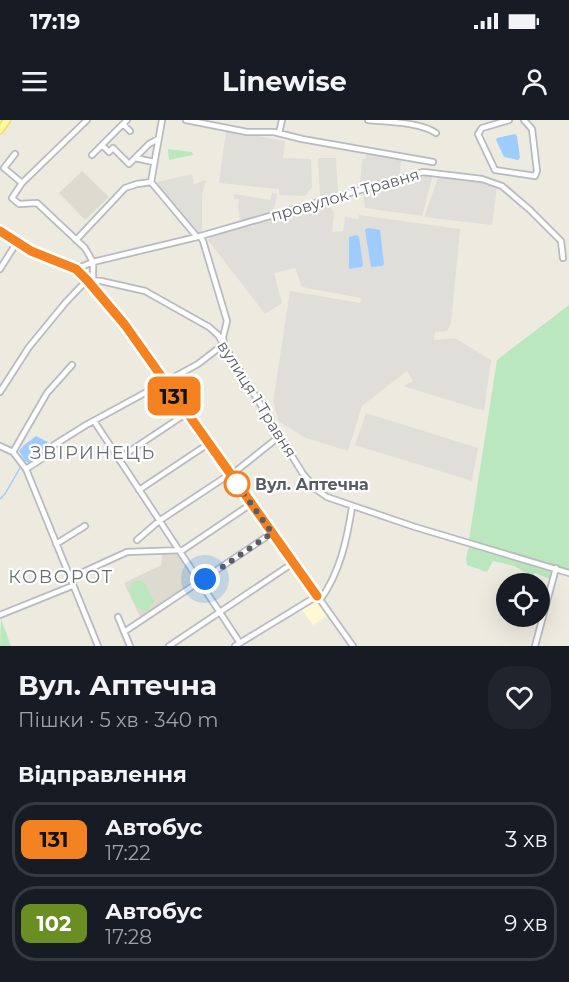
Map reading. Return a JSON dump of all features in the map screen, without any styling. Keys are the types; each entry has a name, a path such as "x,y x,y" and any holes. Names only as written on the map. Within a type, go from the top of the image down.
{"main road":[{"path":"0,130 6,120"}],"street":[{"path":"0,392 28,347 66,302 90,280 93,261 85,248 37,203 19,204 12,198 22,183 87,120"},
{"path":"26,469 43,458 54,445 164,381 198,364 224,344 223,337 227,321 204,241 151,182 162,120"},
{"path":"186,120 247,132 279,133 433,162"},
{"path":"227,129 229,120"},
{"path":"279,133 282,120"},
{"path":"368,120 430,129 436,133"},
{"path":"509,120 479,131 478,134 488,158 495,170 535,176 537,171 532,129 524,120"},
{"path":"92,155 125,122 130,131"},
{"path":"102,144 109,152 113,148 129,164 149,144 158,139"},
{"path":"15,153 4,168 22,183"},
{"path":"135,158 154,162"},
{"name":"провулок 1 Травня","path":"76,269 93,261 199,237 412,174 436,173 493,183 510,192 561,241 563,258"},
{"path":"76,240 125,188 151,182"},
{"path":"0,231 52,260 76,269 90,280 125,325 353,646"},
{"path":"0,269 17,242"},
{"name":"вулиця 1 Травня","path":"90,280 136,288 157,297 209,327 224,344 303,474 327,498 482,548 569,573"},
{"path":"13,452 47,393 72,366"},
{"path":"118,459 187,413"},
{"path":"94,421 220,612 238,644 318,598 332,583 348,531 352,507"},
{"path":"137,540 159,521 230,475 280,436"},
{"path":"139,490 208,444"},
{"path":"1,448 13,452 26,469 98,646"},
{"path":"0,615 71,583 81,573 127,552 183,550 251,504"},
{"path":"56,544 85,526"},
{"path":"124,632 272,533"},
{"path":"169,646 293,563"},
{"path":"535,646 556,568"},
{"path":"118,617 130,646"}],"shaded area":[{"path":"226,130 285,141 283,158 311,159 312,187 305,196 279,195 279,189 219,183"},
{"path":"367,153 401,159 400,175 375,185 360,186 362,159 365,159"},
{"path":"318,158 336,158 338,193 320,196"},
{"path":"82,171 109,197 85,220 59,193"},
{"path":"192,174 194,184 206,180 202,194 202,234 197,235 156,185 157,182"},
{"path":"414,175 433,175 422,216 365,208 363,192"},
{"path":"439,175 480,182 497,188 492,225 424,217"},
{"path":"272,193 277,194 271,212 243,221 240,219 239,199 234,199 234,194 270,200"},
{"path":"328,201 334,213 332,232 343,231 345,217 358,219 359,215 460,229 451,323 447,331 435,332 434,340 455,338 491,360 484,411 403,386 413,381 407,371 362,406 348,451 306,438 279,422 273,402 290,291 360,303 361,298 302,287 295,268 274,273 282,303 265,314 208,240 210,236 246,226 254,227 254,222"},
{"path":"366,413 478,448 472,481 355,445"},
{"path":"163,552 177,552 196,580 195,583 141,619 124,583 161,565"},
{"path":"317,599 328,615 313,625 301,608"}],"green space":[{"path":"168,149 192,152 193,155 169,160"},
{"path":"569,305 569,571 469,540 497,360"},
{"path":"469,547 551,571 550,579 550,573 527,573 514,566 493,561 487,572 467,565"},
{"path":"138,580 145,583 154,601 149,610 138,608 129,591 132,583"},
{"path":"1,619 11,646 0,646"}],"water":[{"path":"515,134 520,158 518,160 504,157 496,140"},
{"path":"368,228 380,230 384,264 382,266 371,267 365,230"},
{"path":"357,235 363,265 349,269 349,237"},
{"path":"36,436 48,442 38,457 29,463 19,451"}],"waterway":[{"path":"0,499 21,466"}],"bus line":[{"name":"131","path":"0,231 31,251 76,269 87,280 125,325 317,596"}],"place":[{"name":"Вул. Аптечна","path":"237,484"}],"district":[{"name":"ЗВІРИНЕЦЬ","path":"93,453"},
{"name":"КОВОРОТ","path":"61,577"}],"route":[{"path":"205,579 272,533 237,484"}]}
